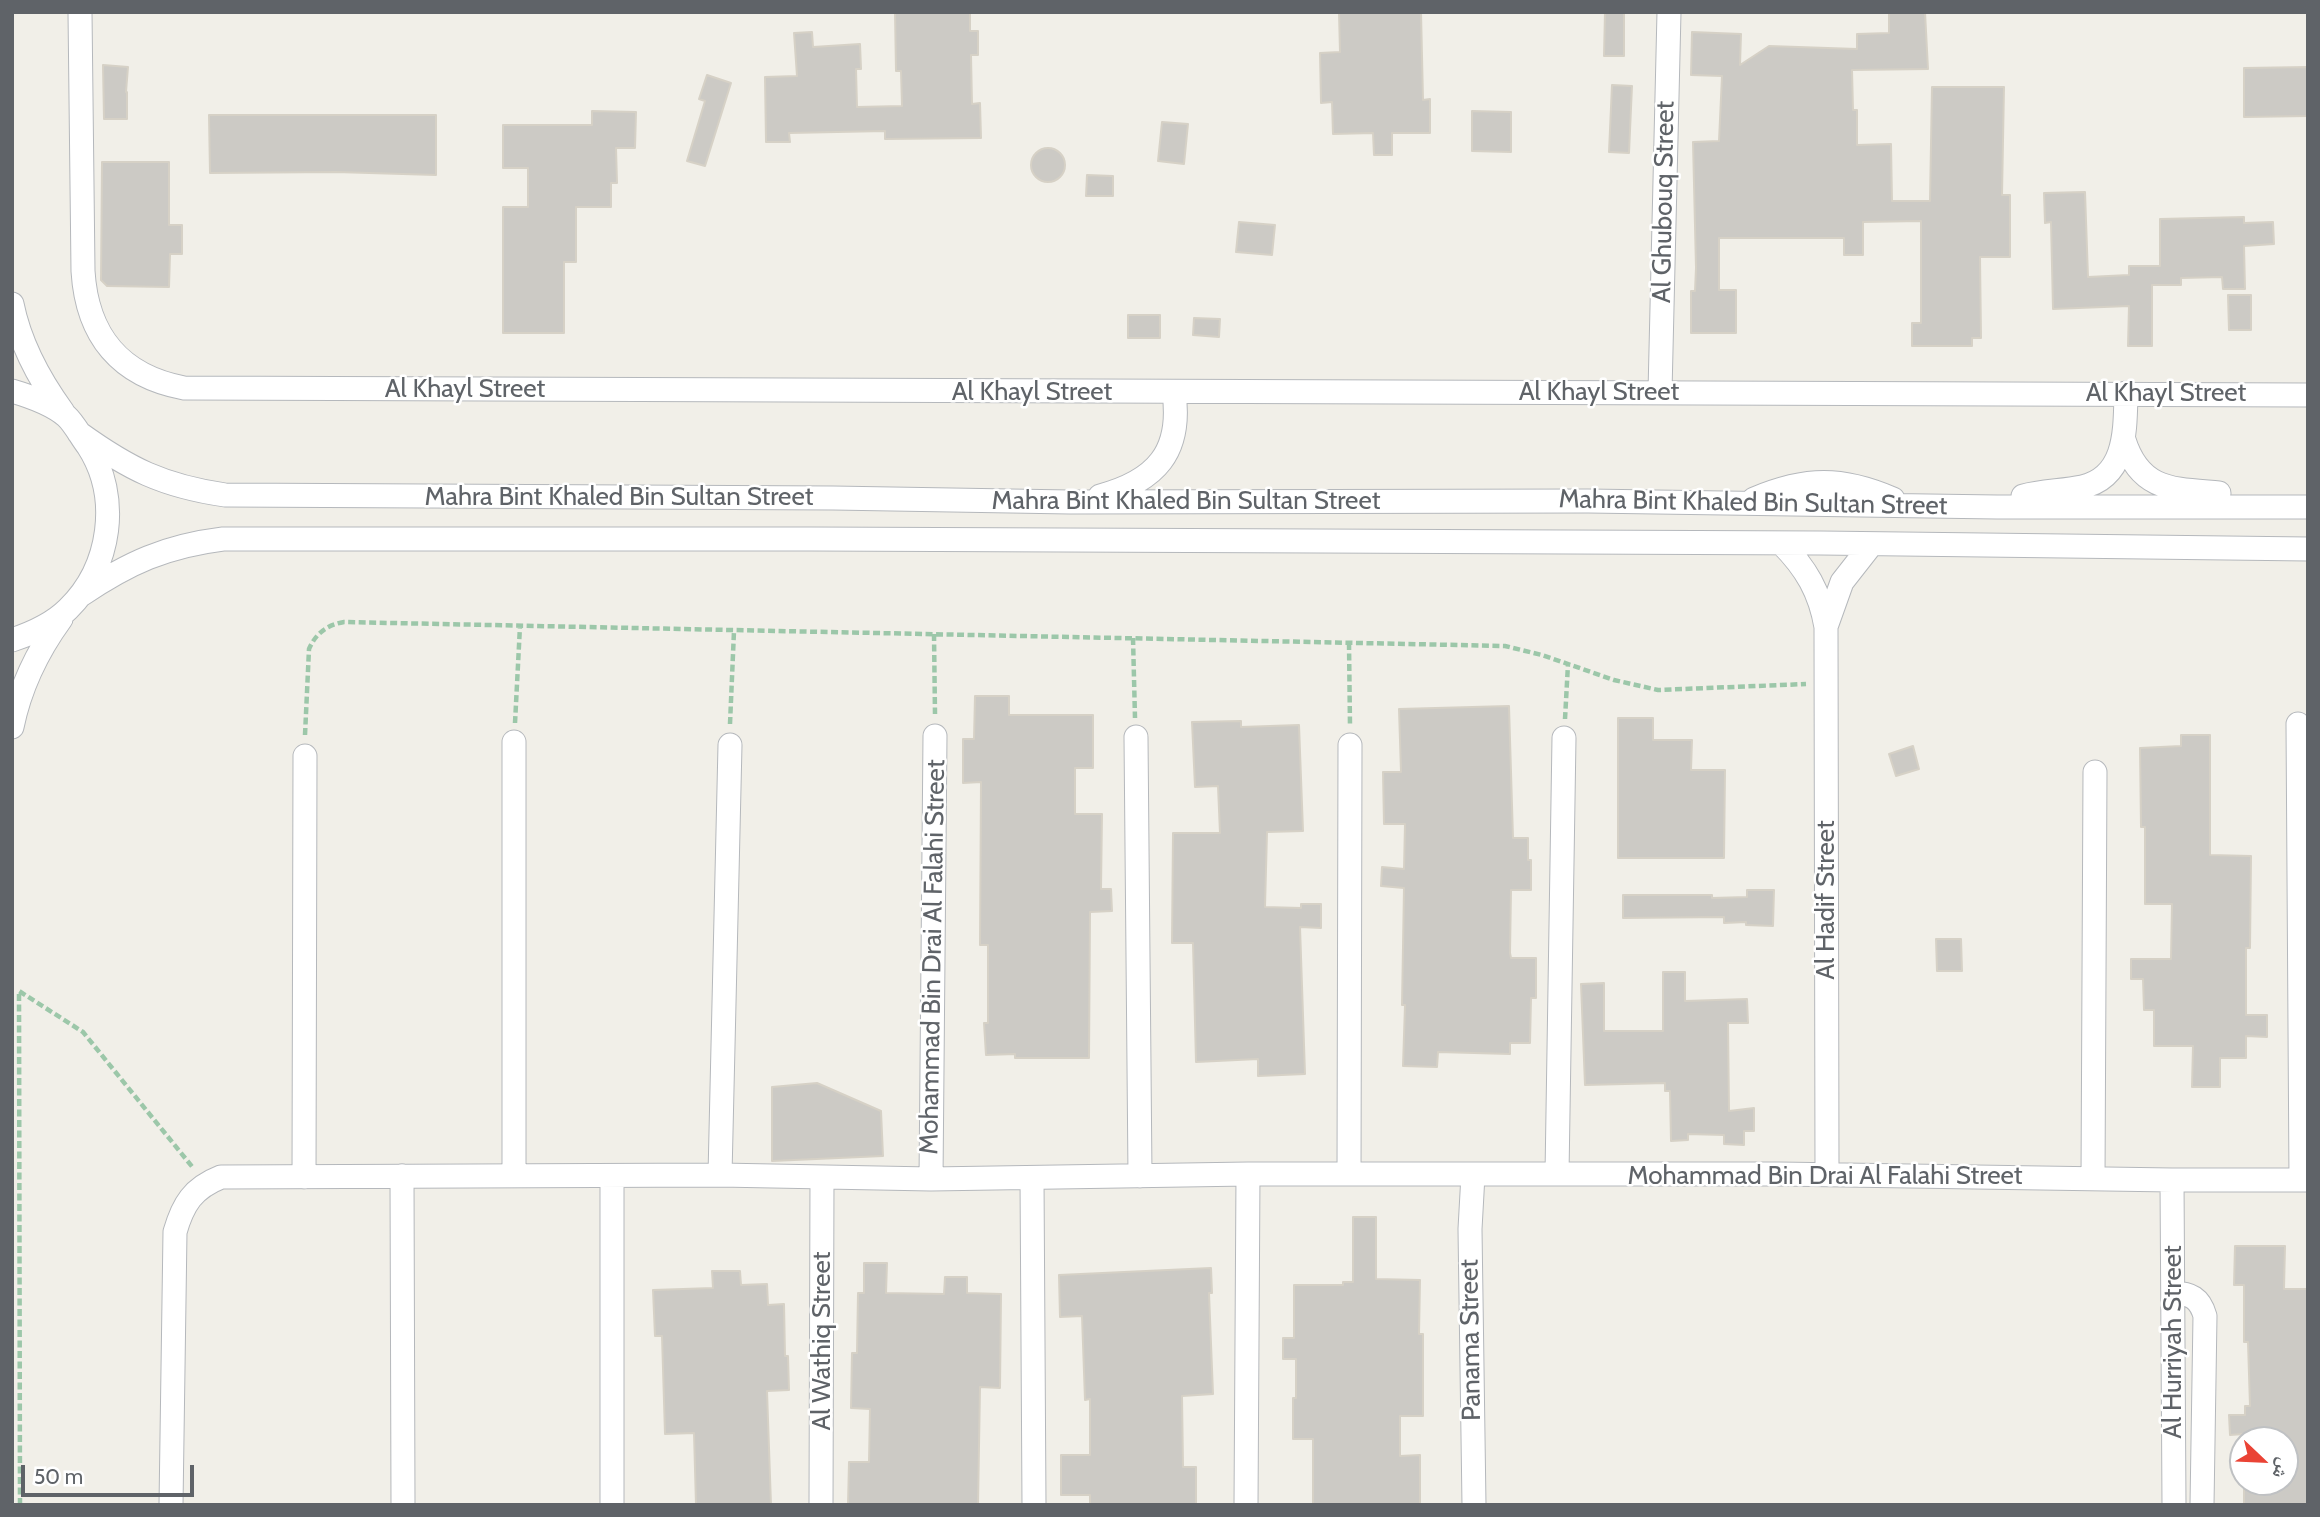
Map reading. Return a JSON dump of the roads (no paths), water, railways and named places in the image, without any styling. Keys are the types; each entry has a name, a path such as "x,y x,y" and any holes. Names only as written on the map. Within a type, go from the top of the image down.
{"street":[{"name":"Al Khayl Street","path":"80,12 83,271 87,306 101,337 123,362 152,380 184,388 1174,393 2308,394"},
{"name":"Al Ghubouq Street","path":"1660,393 1669,12"},
{"path":"12,304 33,366 95,457 102,475 108,514 106,542 99,561 36,658 24,684 12,727"},
{"path":"12,391 25,395 73,425"},
{"path":"1070,502 1115,492 1137,483 1153,471 1166,454 1174,435 1177,414 1174,393"},
{"path":"1997,507 2025,495 2084,486 2096,481 2115,464 2124,440 2126,393"},
{"name":"Mahra Bint Khaled Bin Sultan Street","path":"73,425 133,469 162,482 225,495 1070,502 1746,502 1997,507 2308,507"},
{"path":"2124,440 2134,464 2153,481 2177,490 2239,497 2263,507"},
{"name":"Mahra Bint Khaled Bin Sultan Street","path":"12,640 48,625 74,602 134,562 162,551 223,538 1781,543 2308,549"},
{"name":"Al Hadif Street","path":"1781,543 1807,572 1819,598 1826,627 1826,1174"},
{"name":"Al Hadif Street","path":"1826,627 1842,582 1871,545"},
{"name":"Mohammad Bin Drai Al Falahi Street","path":"171,1505 175,1232 180,1214 191,1197 206,1183 221,1177 720,1175 931,1179 1248,1174 1826,1174 2304,1180 2298,724"},
{"name":"Mohammad Bin Drai Al Falahi Street","path":"931,1179 935,736"},
{"path":"1136,737 1140,1176"},
{"path":"1557,1174 1564,738"},
{"path":"514,742 514,1176"},
{"path":"720,1175 730,746"},
{"path":"1349,1174 1350,746"},
{"path":"304,756 304,1177"},
{"path":"2094,1178 2095,772"},
{"path":"1246,1505 1248,1174"},
{"path":"612,1175 612,1505"},
{"name":"Panama Street","path":"1473,1175 1470,1230 1474,1505"},
{"path":"402,1176 403,1505"},
{"name":"Al Wathiq Street","path":"821,1505 822,1177"},
{"path":"1032,1178 1034,1505"},
{"name":"Al Hurriyah Street","path":"2172,1180 2174,1505"},
{"path":"2173,1293 2192,1296 2203,1307 2205,1316 2202,1505"}]}
